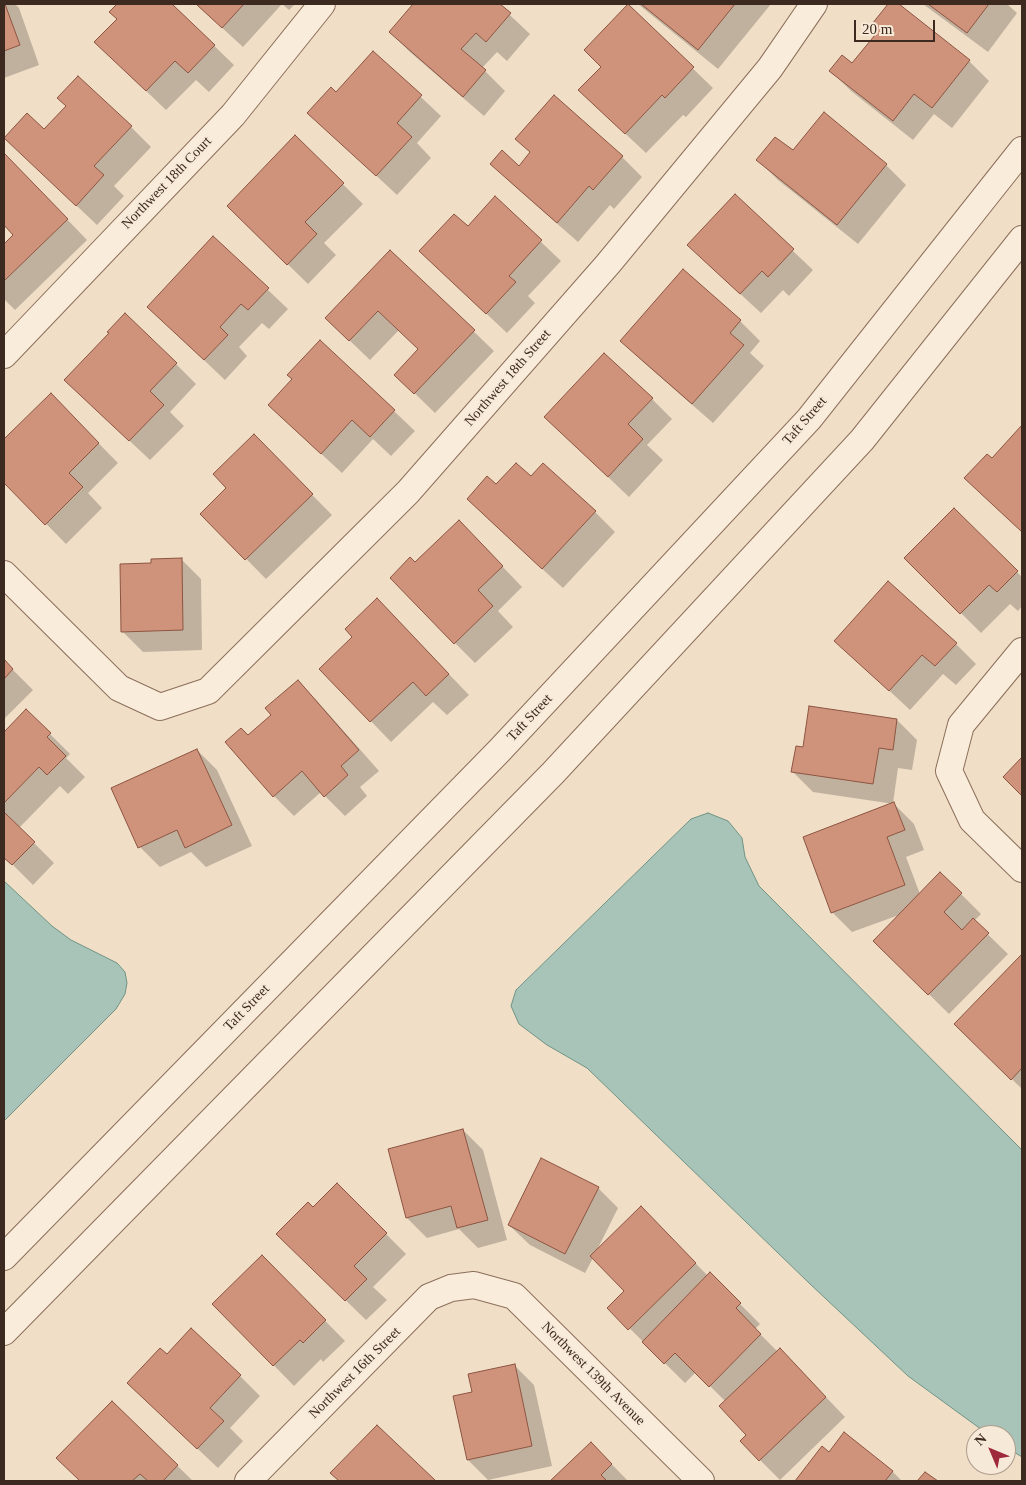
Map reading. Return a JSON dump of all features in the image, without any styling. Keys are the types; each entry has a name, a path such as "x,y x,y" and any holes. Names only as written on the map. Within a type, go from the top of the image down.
{"street":[{"name":"Northwest 18th Court","path":"4,355 233,115 322,4"},
{"name":"Northwest 18th Street","path":"4,574 119,688 160,707 208,691 408,492 621,249 770,68 814,4"},
{"name":"Taft Street","path":"4,1256 499,751 809,420 1022,150"},
{"path":"4,1332 552,773 815,491 862,440 1022,239"},
{"path":"1022,651 961,725 949,772 972,820 1022,869"},
{"name":"Northwest 16th Street","path":"248,1481 429,1297 451,1288 474,1286"},
{"name":"Northwest 139th Avenue","path":"474,1286 514,1296 701,1481"}],"shaded area":[{"path":"708,813 728,821 742,838 745,857 759,886 1022,1150 1022,1457 1016,1453 1016,1425 975,1425 908,1376 587,1068 547,1045 519,1024 511,1006 516,990 691,819"},
{"path":"4,881 52,926 71,940 117,963 125,972 127,983 125,994 116,1009 4,1121"}],"building":[{"path":"4,4 20,45 4,51"},
{"path":"117,4 172,4 215,45 188,73 175,61 146,91 94,42 117,19 109,12"},
{"path":"196,4 244,4 222,28"},
{"path":"413,4 500,4 511,13 486,42 476,33 461,49 486,70 463,97 389,32"},
{"path":"628,4 694,67 665,98 662,95 625,134 578,90 601,67 584,50"},
{"path":"641,4 735,4 698,50"},
{"path":"888,4 899,4 970,60 932,108 914,94 893,121 829,71 842,55 852,63 875,35 868,29"},
{"path":"928,4 989,4 967,33"},
{"path":"373,51 422,95 397,123 412,137 376,176 307,113 331,87 336,92"},
{"path":"78,76 132,126 94,166 104,175 76,206 4,138 27,113 44,129 66,106 57,98"},
{"path":"554,95 623,156 593,190 589,186 557,223 490,164 502,150 519,166 530,152 515,139"},
{"path":"824,112 887,164 837,225 756,160 775,137 793,150"},
{"path":"295,135 344,183 305,222 317,234 287,265 227,206"},
{"path":"4,153 68,219 4,281 4,244 13,235 4,225"},
{"path":"735,194 794,249 768,277 762,271 740,294 687,245"},
{"path":"495,196 542,240 509,276 516,282 486,314 419,251 454,214 468,226"},
{"path":"213,236 269,288 248,310 241,304 220,327 228,335 204,360 147,307"},
{"path":"390,250 475,330 414,394 394,375 418,349 378,311 349,341 325,318"},
{"path":"683,269 741,320 730,333 744,345 692,404 620,341"},
{"path":"125,313 177,363 150,391 164,405 129,441 64,380 109,333 107,332"},
{"path":"320,340 395,410 370,437 352,420 321,454 268,405 292,379 287,375"},
{"path":"604,353 653,398 628,424 643,439 608,477 544,417"},
{"path":"51,393 99,443 69,473 83,487 45,525 4,483 4,439"},
{"path":"1022,425 1022,532 964,478 987,454 992,458"},
{"path":"254,434 313,494 245,560 200,514 226,488 213,474"},
{"path":"516,463 531,476 543,463 596,511 542,569 467,499 487,476 496,484"},
{"path":"954,508 1018,571 997,592 989,585 960,614 904,558"},
{"path":"459,520 503,566 478,590 493,606 454,644 390,578 410,557 415,562"},
{"path":"182,558 183,630 121,632 120,564 151,563 151,559"},
{"path":"888,581 957,643 935,666 922,655 889,691 834,641"},
{"path":"377,598 449,674 426,696 413,682 370,722 319,669 352,637 345,629"},
{"path":"4,659 13,669 4,679"},
{"path":"298,680 359,750 341,766 348,775 324,797 302,771 273,797 225,742 241,728 248,735 271,715 265,708"},
{"path":"809,706 897,719 893,750 879,748 873,784 791,772 796,746 803,747"},
{"path":"26,709 51,733 47,737 66,756 47,775 39,767 4,803 4,732"},
{"path":"197,749 232,825 185,848 177,830 138,848 111,788"},
{"path":"1022,757 1022,796 1003,777"},
{"path":"894,802 905,830 887,837 905,885 831,913 803,837"},
{"path":"4,812 35,842 12,865 4,858"},
{"path":"940,872 962,893 944,912 962,930 973,918 989,933 928,995 873,941"},
{"path":"1022,954 1022,1068 1011,1080 954,1024"},
{"path":"463,1129 488,1220 457,1228 451,1206 406,1218 388,1149"},
{"path":"541,1158 599,1187 565,1254 508,1225"},
{"path":"337,1183 387,1233 354,1266 367,1279 345,1301 276,1234 308,1202 313,1207"},
{"path":"641,1206 696,1263 628,1330 607,1308 624,1291 590,1256"},
{"path":"262,1255 326,1320 303,1343 300,1340 273,1366 212,1304"},
{"path":"710,1272 741,1303 736,1308 761,1334 709,1387 675,1353 664,1364 642,1342"},
{"path":"191,1328 241,1375 210,1408 224,1421 197,1449 127,1383 160,1348 167,1354"},
{"path":"780,1348 826,1397 759,1461 740,1441 746,1435 719,1406"},
{"path":"515,1364 532,1446 467,1460 453,1396 472,1392 468,1374"},
{"path":"112,1401 178,1465 163,1481 148,1481 140,1474 132,1481 80,1481 56,1458"},
{"path":"377,1425 436,1481 339,1481 330,1473"},
{"path":"844,1432 893,1471 885,1481 795,1481 822,1446 829,1452"},
{"path":"591,1442 612,1464 601,1475 607,1481 550,1481"},
{"path":"925,1472 938,1481 917,1481"}]}
